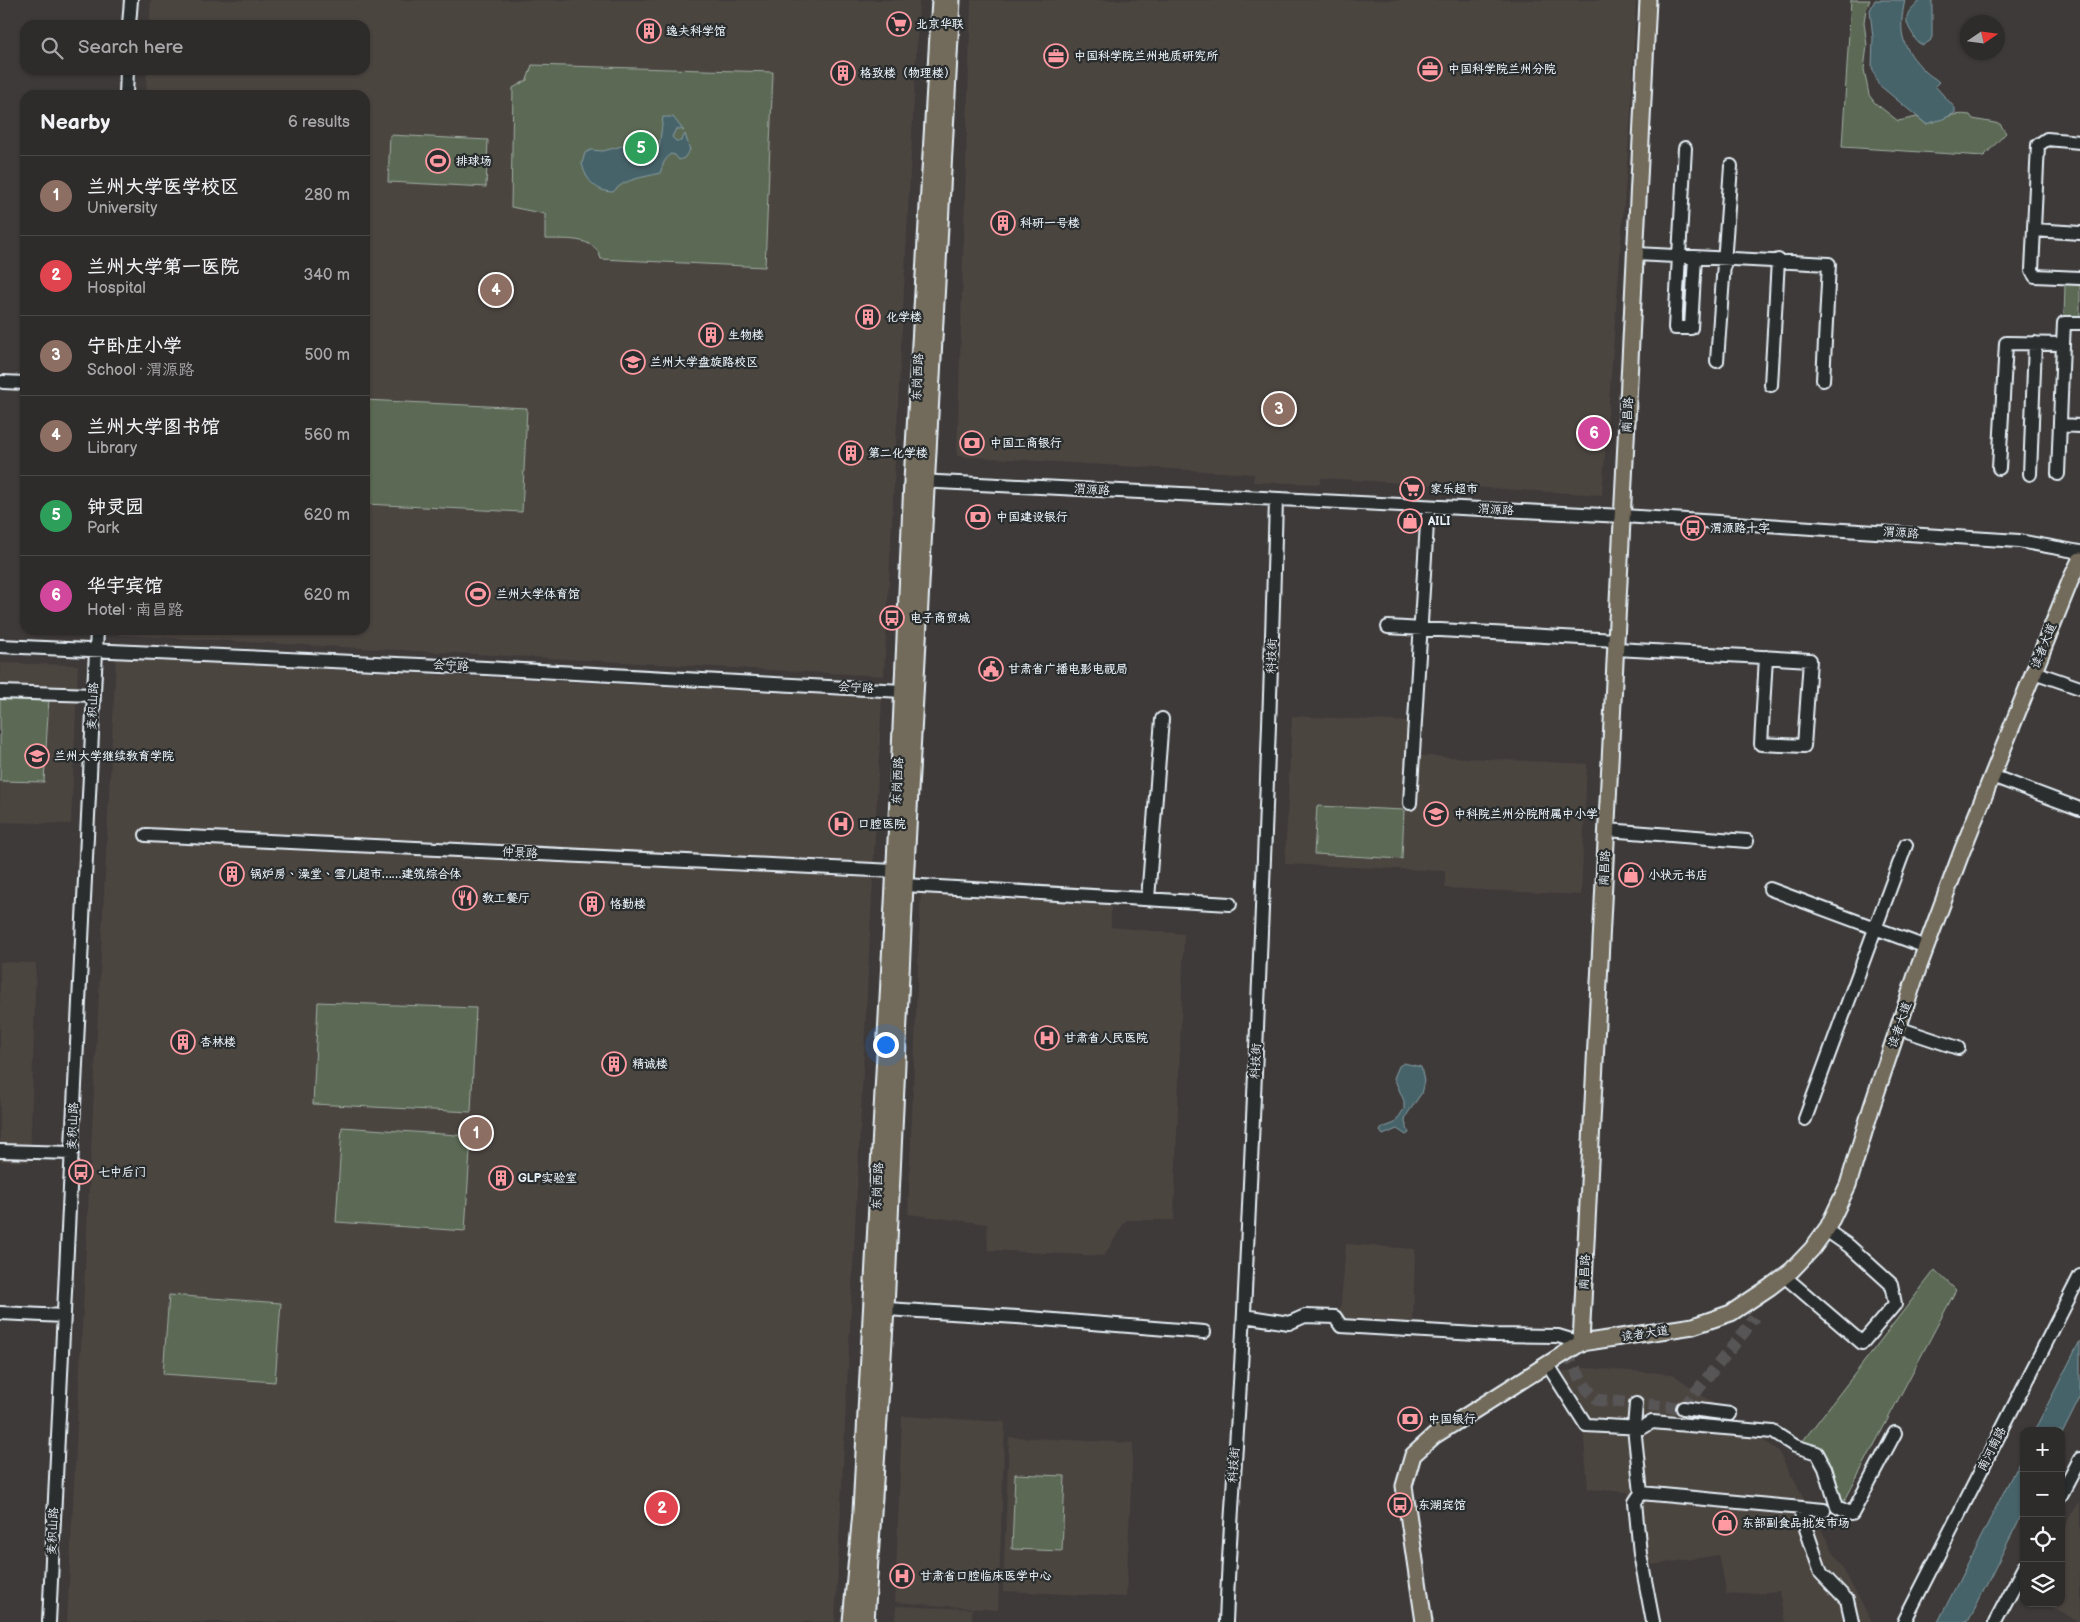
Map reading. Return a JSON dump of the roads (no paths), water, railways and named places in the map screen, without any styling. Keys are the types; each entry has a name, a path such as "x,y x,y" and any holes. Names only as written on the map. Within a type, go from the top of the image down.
{"main road":[{"name":"东岗西路","path":"851,1622 861,1512 912,481 940,0"},
{"name":"东岗西路","path":"866,1622 886,1309 905,885 928,481 952,0"},
{"name":"南昌路","path":"1581,1343 1648,0"},
{"name":"读者大道","path":"1581,1343 1664,1332 1731,1313 1784,1276 1812,1249 1826,1230 1840,1206 1848,1185 1872,1106 1926,948 1992,776 2080,560"},
{"path":"1424,1622 1404,1486 1413,1455 1434,1436 1581,1343"}],"street":[{"path":"129,20 131,0"},
{"path":"126,90 127,75"},
{"path":"2080,142 2047,139 2038,145 2032,270 2035,276 2080,278"},
{"path":"1685,148 1675,328 1691,328 1695,256"},
{"path":"1717,361 1731,166"},
{"path":"2034,230 2080,233"},
{"path":"1636,254 1829,264 1823,380"},
{"path":"1771,385 1778,260"},
{"path":"2058,474 2064,323 2080,323"},
{"path":"1998,468 2006,343 2063,344"},
{"path":"2030,474 2035,343"},
{"path":"3,382 20,383"},
{"path":"2060,425 2080,426"},
{"name":"渭源路","path":"912,481 1623,516 2018,541 2080,552"},
{"name":"科技街","path":"1226,1622 1244,1316 1264,881 1276,499"},
{"path":"1410,803 1428,507"},
{"path":"1388,627 1810,660 1804,746 1761,744 1766,657"},
{"name":"麦积山路","path":"49,1622 97,635"},
{"name":"会宁路","path":"0,646 495,668 902,691"},
{"path":"2034,672 2080,688"},
{"path":"0,692 94,695"},
{"path":"1148,899 1162,719"},
{"path":"1992,776 2080,809"},
{"path":"1607,830 1747,841"},
{"name":"仲景路","path":"146,836 894,871"},
{"path":"1805,1119 1906,845"},
{"path":"905,885 1230,904"},
{"path":"1770,890 1926,948"},
{"path":"1898,1028 1958,1048"},
{"path":"0,1151 72,1153"},
{"path":"1784,1276 1862,1342 1895,1304 1890,1284 1849,1246 1826,1230"},
{"name":"南河南路","path":"1904,1622 2080,1276"},
{"path":"886,1309 1204,1332"},
{"path":"0,1313 64,1316"},
{"path":"1244,1316 1288,1323 1305,1316 1336,1317 1341,1326 1493,1335 1558,1336 1581,1343"},
{"path":"1548,1364 1586,1425 1642,1428 1652,1422 1772,1432 1795,1446 1817,1453 1825,1468 1837,1507 1852,1514 1895,1433"},
{"path":"1636,1404 1634,1428 1640,1554 1653,1622"},
{"path":"1682,1408 1730,1414"},
{"path":"2065,1487 2080,1459"},
{"path":"1638,1497 1824,1510"},
{"path":"1799,1508 1821,1573 1847,1600 1852,1622"},
{"path":"1996,1622 2020,1575"}],"water":[{"path":"1875,0 1905,0 1902,31 1907,47 1918,63 1939,82 1935,86 1955,108 1955,113 1926,124 1878,84 1872,67 1873,38 1870,10"},
{"path":"1922,0 1932,0 1932,37 1930,41 1923,45 1918,43 1907,23 1910,11"},
{"path":"663,117 673,117 684,131 676,129 672,137 676,141 681,141 685,134 690,150 684,158 679,160 675,155 670,154 664,162 660,173 629,181 613,192 601,190 592,184 583,169 582,163 585,153 591,150 603,151 622,146 659,148"},
{"path":"1404,1063 1421,1067 1424,1081 1421,1094 1406,1116 1405,1122 1409,1133 1406,1135 1397,1129 1383,1135 1380,1131 1382,1128 1395,1123 1404,1109 1404,1101 1394,1078 1399,1066"},
{"path":"2080,1341 2080,1398 2065,1428 2036,1427"},
{"path":"2020,1460 2020,1518 1968,1622 1938,1622"}],"tunnel":[{"path":"1566,1353 1587,1389 1598,1400 1683,1408 1745,1331 1754,1317"}],"place":[{"name":"北京华联","path":"899,24"},
{"name":"逸夫科学馆","path":"649,31"},
{"name":"中国科学院兰州地质研究所","path":"1056,56"},
{"name":"中国科学院兰州分院","path":"1430,69"},
{"name":"格致楼（物理楼）","path":"843,73"},
{"name":"钟灵园","path":"641,148"},
{"name":"排球场","path":"438,161"},
{"name":"科研一号楼","path":"1003,223"},
{"name":"兰州大学图书馆","path":"496,290"},
{"name":"化学楼","path":"868,317"},
{"name":"生物楼","path":"711,335"},
{"name":"兰州大学盘旋路校区","path":"633,362"},
{"name":"宁卧庄小学","path":"1279,409"},
{"name":"华宇宾馆","path":"1594,433"},
{"name":"中国工商银行","path":"972,443"},
{"name":"第二化学楼","path":"851,453"},
{"name":"家乐超市","path":"1412,489"},
{"name":"中国建设银行","path":"978,517"},
{"name":"AILI","path":"1410,521"},
{"name":"渭源路十字","path":"1693,528"},
{"name":"兰州大学体育馆","path":"478,594"},
{"name":"电子商贸城","path":"892,618"},
{"name":"甘肃省广播电影电视局","path":"991,669"},
{"name":"兰州大学继续教育学院","path":"37,756"},
{"name":"中科院兰州分院附属中小学","path":"1436,814"},
{"name":"口腔医院","path":"841,824"},
{"name":"锅炉房、澡堂、雪儿超市……建筑综合体","path":"232,874"},
{"name":"小状元书店","path":"1631,875"},
{"name":"教工餐厅","path":"465,898"},
{"name":"恪勤楼","path":"592,904"},
{"name":"甘肃省人民医院","path":"1047,1038"},
{"name":"杏林楼","path":"183,1042"},
{"name":"精诚楼","path":"614,1064"},
{"name":"兰州大学医学校区","path":"476,1133"},
{"name":"七中后门","path":"81,1172"},
{"name":"GLP实验室","path":"501,1178"},
{"name":"中国银行","path":"1410,1419"},
{"name":"东湖宾馆","path":"1400,1505"},
{"name":"兰州大学第一医院","path":"662,1508"},
{"name":"东部副食品批发市场","path":"1725,1523"},
{"name":"甘肃省口腔临床医学中心","path":"902,1576"}]}
